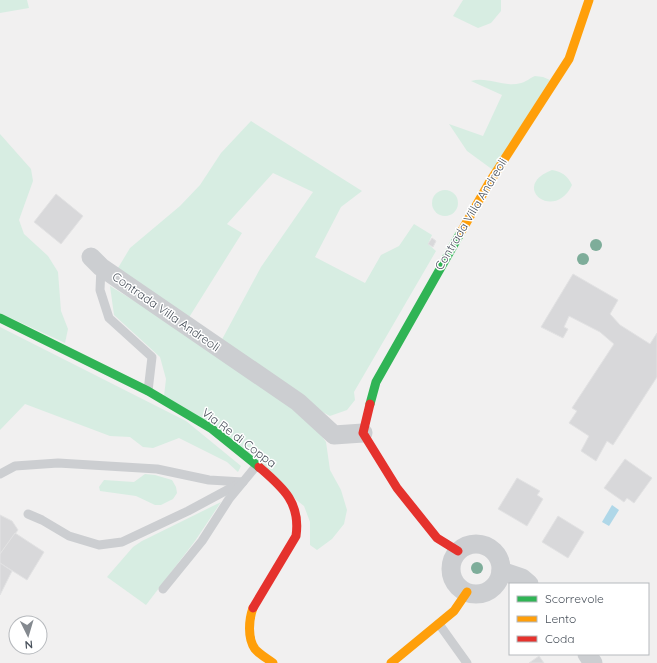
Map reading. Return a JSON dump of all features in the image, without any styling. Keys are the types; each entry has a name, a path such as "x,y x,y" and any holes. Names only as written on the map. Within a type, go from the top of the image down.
{"street":[{"name":"Contrada Villa Andreoli","path":"96,262 298,402 334,435 362,433 376,382 489,183 569,59 589,0"},
{"name":"Via Re di Coppa","path":"0,318 148,391 212,429 283,487 294,508 298,523 296,536 256,600 252,613 250,636 255,649 273,663"},
{"path":"362,433 397,488 437,538 458,551"},
{"path":"474,544 489,547 500,558 501,571 498,581 487,592 479,594 467,592 458,586 451,572 452,564 458,551 466,546 474,544"},
{"path":"501,571 522,578 528,583"},
{"path":"391,663 454,611 467,592"}],"lane":[{"path":"96,262 100,290 109,318 152,357 148,391"},
{"path":"0,474 15,466 58,463 157,469 209,480 243,482"},
{"path":"163,589 202,541 229,499 257,465"},
{"path":"28,514 42,520 69,536 99,545 122,542 188,511 243,482"},
{"path":"439,624 467,663"}],"green space":[{"path":"0,0 27,0 29,8 0,13"},
{"path":"463,0 501,0 501,11 491,23 478,28 453,16"},
{"path":"535,76 550,80 493,170 467,151 449,124 483,136 502,95 471,81 484,80 515,84"},
{"path":"251,121 362,191 341,207 315,257 365,283 381,255 399,246 414,224 432,235 428,244 436,251 354,392 355,400 347,410 330,416 311,406 219,345 261,267 313,192 273,173 227,224 242,233 188,319 115,273 130,248 180,206 200,185 221,153"},
{"path":"0,134 31,169 33,181 19,220 24,234 48,256 58,272 61,311 68,329 65,343 0,313"},
{"path":"552,170 564,174 572,185 564,196 555,201 546,201 539,198 535,192 534,184 540,177"},
{"path":"445,190 454,194 458,203 454,212 445,216 436,212 432,203 436,194"},
{"path":"110,286 216,351 307,416 326,442 330,470 341,490 347,510 344,524 332,539 317,550 310,545 310,522 304,506 164,396 166,379 160,357 114,315"},
{"path":"0,327 186,421 241,466 238,472 227,462 179,438 153,448 143,447 130,437 110,436 25,404 0,430"},
{"path":"145,474 172,480 176,487 177,493 173,499 161,505 155,505 136,496 100,491 99,487 104,480 134,482"},
{"path":"221,502 195,541 146,605 107,577 133,547 142,541"}],"water":[{"path":"612,505 619,510 609,526 602,522"}],"building":[{"path":"56,194 83,216 61,244 34,222"},
{"path":"432,238 436,241 433,247 428,244"},
{"path":"573,274 618,300 610,314 620,325 650,344 657,333 657,377 613,445 607,441 596,461 581,451 589,436 569,423 577,411 572,408 614,344 600,332 569,316 564,327 568,329 563,338 541,327"},
{"path":"625,459 652,478 634,503 627,498 624,502 604,488"},
{"path":"517,478 540,491 537,495 543,499 527,526 498,509"},
{"path":"0,515 12,521 18,530 0,554"},
{"path":"558,516 584,532 568,558 542,542"},
{"path":"15,533 44,552 27,580 0,563 0,554"},
{"path":"0,563 12,571 0,595"},
{"path":"539,656 544,663 529,663"}],"traffic: fast":[{"path":"370,404 376,382 461,232"},
{"path":"0,318 148,391 212,429 259,467"}],"traffic: slow":[{"path":"461,232 489,183 569,59 589,0"},
{"path":"391,663 454,611 467,592"},
{"path":"253,608 250,618 252,645 261,655 273,663"}],"traffic: jam":[{"path":"370,404 363,433 397,488 437,538 458,551"},
{"path":"253,608 296,536 297,524 293,504 288,496 275,481 259,467"}]}
